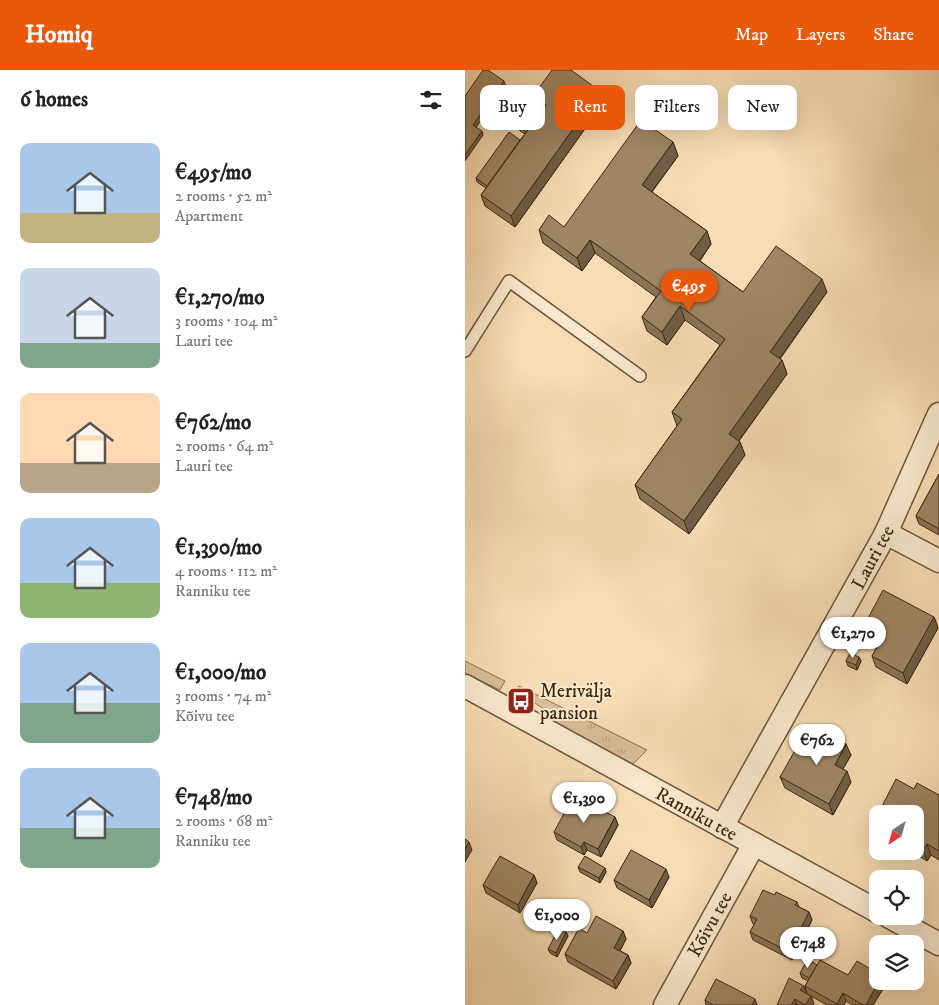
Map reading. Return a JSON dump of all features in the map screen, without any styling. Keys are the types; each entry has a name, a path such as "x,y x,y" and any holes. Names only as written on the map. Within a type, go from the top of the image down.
{"street":[{"name":"Lauri tee","path":"722,827 887,533 939,414"},
{"path":"887,533 939,561"},
{"name":"Ranniku tee","path":"465,686 869,907"},
{"name":"Kõivu tee","path":"665,1005 754,844"},
{"path":"904,925 939,944"}],"lane":[{"path":"465,351 509,281 640,376"}],"green space":[{"path":"465,661 505,681 500,690 465,673"},
{"path":"519,686 647,750 634,763 621,764 541,714 544,709 515,690"}],"building":[{"path":"483,70 488,70 504,81 501,85 480,85 480,115 473,125 482,131 465,155 465,96"},
{"path":"552,70 571,70 592,85 555,85 555,130 572,130 511,216 481,195 528,130 545,130 545,85 541,85"},
{"path":"635,128 635,130 656,130 673,142 642,185 707,231 690,254 743,292 776,246 822,279 770,352 782,360 729,434 740,442 684,521 635,485 682,419 672,412 725,339 680,306 662,332 642,317 661,291 590,240 577,258 539,230 549,215 564,227"},
{"path":"509,132 520,140 487,186 476,178"},
{"path":"939,474 939,529 916,516"},
{"path":"883,590 934,617 903,673 872,656 885,633 866,622"},
{"path":"850,653 859,657 856,665 846,661"},
{"path":"826,728 839,735 837,739 846,744 835,765 847,771 829,804 780,777 798,745 804,749 815,729 823,733"},
{"path":"896,779 914,789 917,783 939,795 939,851 927,844 924,848 924,805 883,805"},
{"path":"574,795 615,817 598,849 584,842 581,847 554,832"},
{"path":"465,839 469,842 465,849"},
{"path":"631,850 666,869 649,900 614,880"},
{"path":"500,856 534,875 518,905 483,885"},
{"path":"585,856 605,868 599,878 578,867"},
{"path":"763,890 775,895 776,892 797,902 795,905 809,912 789,952 750,932 757,919 750,916"},
{"path":"596,916 623,931 614,948 628,955 613,981 565,954 579,928 587,933"},
{"path":"559,928 566,932 556,953 548,949"},
{"path":"820,931 827,934 816,952 808,950"},
{"path":"808,959 817,965 809,978 800,973"},
{"path":"820,960 848,975 857,961 869,968 869,990 874,990 866,1005 843,993 837,1004 805,986"},
{"path":"789,978 804,986 800,990 811,996 805,1005 795,999 791,1005 777,1005"},
{"path":"716,979 755,999 752,1005 713,1005 705,1000"}],"place":[{"name":"Merivälja pansion","path":"521,701"}]}
